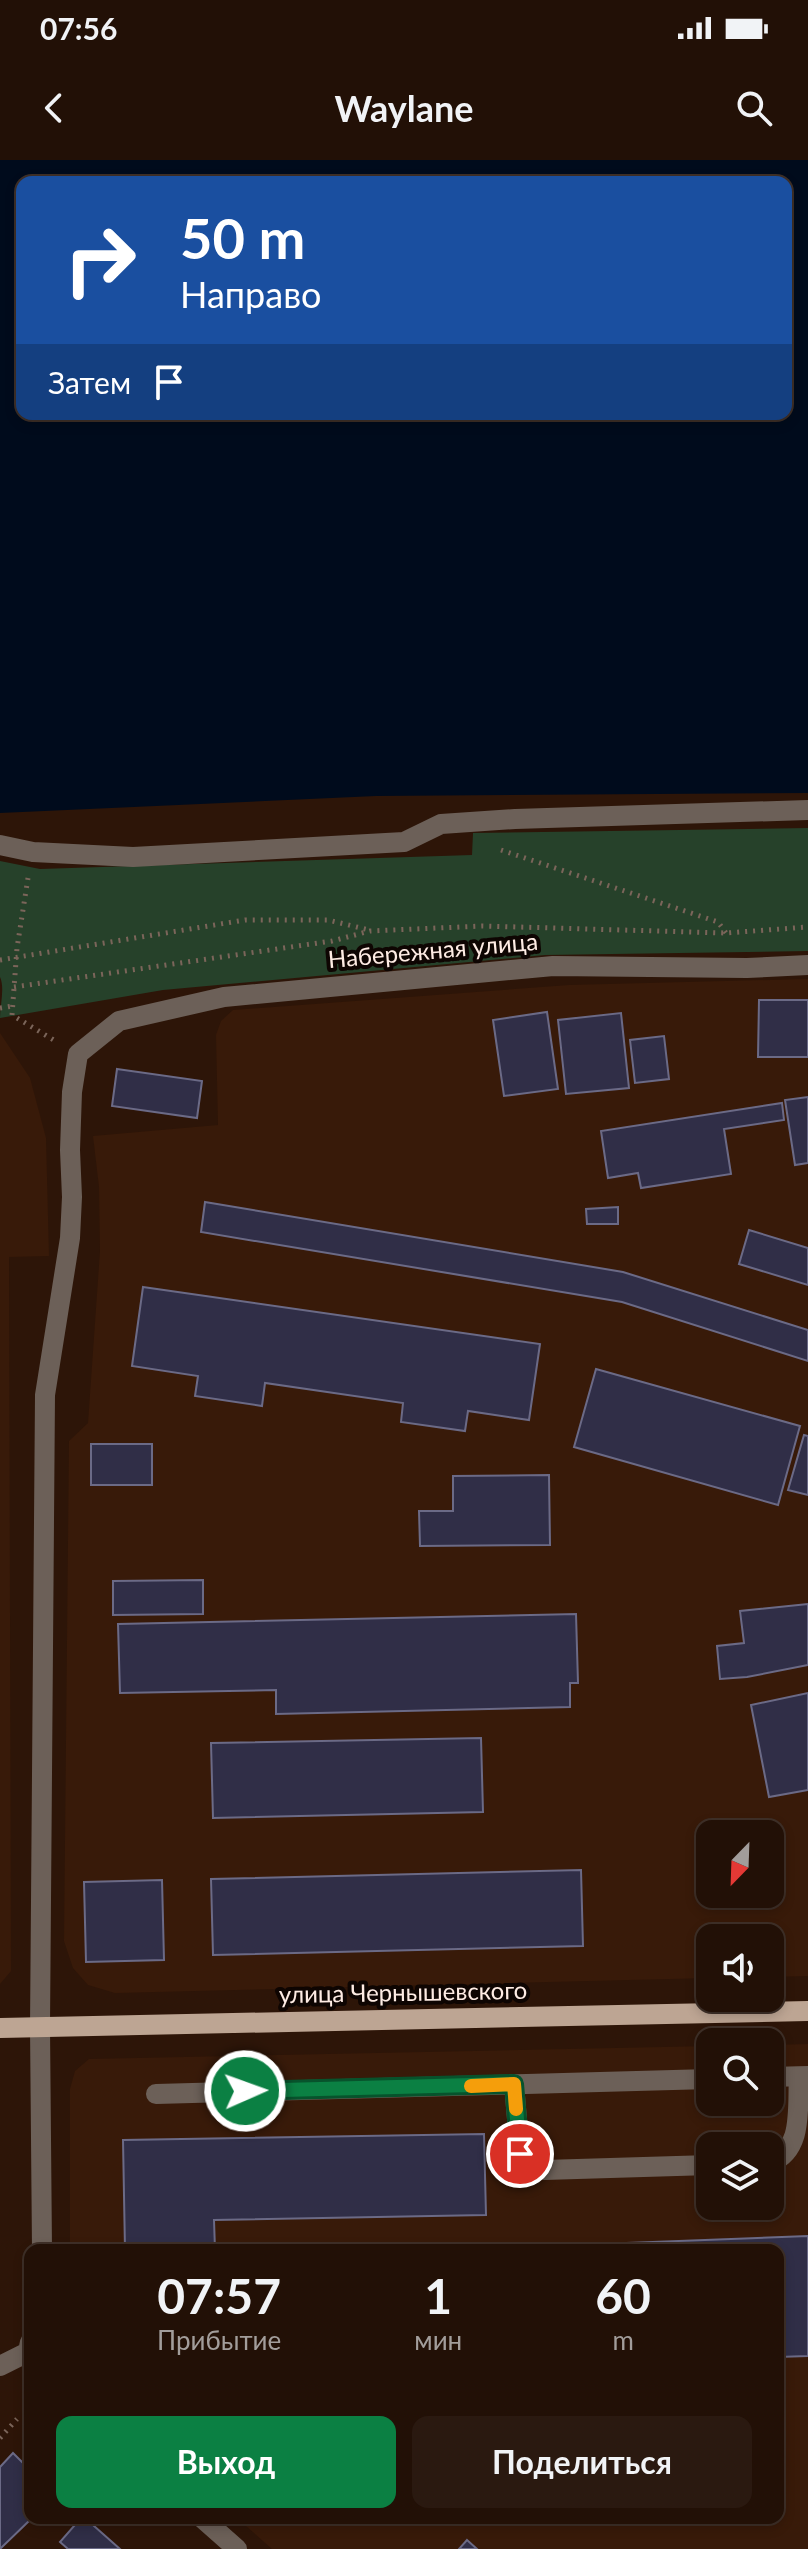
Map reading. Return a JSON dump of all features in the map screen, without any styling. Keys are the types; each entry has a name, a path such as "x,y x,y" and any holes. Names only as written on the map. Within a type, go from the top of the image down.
{"main road":[{"name":"улица Чернышевского","path":"0,2028 808,2011"}],"street":[{"path":"0,845 33,852 133,857 404,842 441,824 808,810"},
{"name":"Набережная улица","path":"78,1054 119,1021 224,997 553,966 747,968 808,965"},
{"path":"42,2244 40,2027 45,1395 70,1238 72,1092 78,1054"},
{"path":"784,2156 795,2138 803,2077"},
{"path":"156,2094 696,2079"},
{"path":"514,2084 520,2154 530,2166 544,2170 696,2165"},
{"path":"0,2366 24,2352"},
{"path":"209,2524 237,2549"}],"path":[{"path":"496,848 718,922 747,968"},
{"path":"33,852 16,957 12,1015 78,1054"},
{"path":"0,960 245,920 328,920 370,931"},
{"path":"14,987 332,941 370,931 483,926 726,933 808,927"},
{"path":"0,1008 13,1006"},
{"path":"0,2438 17,2419"}],"shaded area":[{"path":"808,979 808,1976 784,1977 784,1924 696,1924 696,1978 115,1993 88,1985 73,1968 64,1941 69,1441 88,1423 100,1251 99,1187 93,1136 218,1125 216,1035 221,1021 233,1010 569,985"},
{"path":"0,1033 30,1078 46,1138 49,1256 9,1257 11,1971 0,1984"},
{"path":"808,2044 808,2549 272,2549 244,2524 784,2524 784,2244 70,2244 70,2089 75,2071 89,2059 696,2046 696,2116 784,2116 784,2045"}],"green space":[{"path":"808,828 808,951 545,955 163,990 0,1018 0,861 40,869 472,855 473,833"}],"water":[{"path":"0,160 808,160 808,793 376,796 0,813"}],"building":[{"path":"759,1000 808,1000 808,1057 758,1057"},
{"path":"547,1012 558,1089 504,1096 493,1020"},
{"path":"621,1013 629,1088 566,1094 558,1020"},
{"path":"664,1036 669,1079 635,1083 630,1040"},
{"path":"117,1069 202,1081 197,1118 112,1106"},
{"path":"808,1097 808,1163 795,1165 785,1100"},
{"path":"782,1103 784,1120 724,1129 731,1174 641,1188 638,1173 608,1178 601,1131"},
{"path":"205,1202 623,1272 808,1330 808,1361 622,1302 201,1232"},
{"path":"618,1207 618,1224 587,1224 586,1209"},
{"path":"749,1230 808,1248 808,1285 739,1264"},
{"path":"143,1287 540,1344 529,1420 468,1411 465,1431 401,1422 403,1403 265,1383 262,1406 195,1396 198,1376 132,1366"},
{"path":"596,1369 800,1426 778,1505 574,1447"},
{"path":"804,1435 808,1436 808,1495 788,1490"},
{"path":"91,1444 152,1444 152,1485 91,1485"},
{"path":"549,1475 550,1545 420,1546 419,1511 453,1511 453,1476"},
{"path":"203,1580 203,1614 113,1615 113,1581"},
{"path":"808,1604 808,1665 720,1679 717,1646 744,1643 740,1611"},
{"path":"576,1614 578,1683 570,1683 570,1707 276,1714 276,1690 120,1693 118,1624"},
{"path":"808,1693 808,1790 769,1797 751,1705"},
{"path":"481,1738 483,1812 213,1818 211,1743"},
{"path":"581,1870 583,1946 213,1955 211,1879"},
{"path":"162,1880 164,1960 86,1962 84,1882"},
{"path":"484,2134 486,2215 214,2220 215,2244 125,2244 123,2140"},
{"path":"808,2236 808,2356 784,2357 784,2244 601,2244"},
{"path":"13,2453 24,2464 26,2524 0,2549 0,2467"},
{"path":"76,2524 92,2524 120,2549 68,2549 60,2542"},
{"path":"467,2540 477,2549 459,2549"}],"slow traffic":[{"path":"471,2086 514,2084 516,2109"}],"route":[{"path":"245,2091 514,2084 520,2154"}]}
